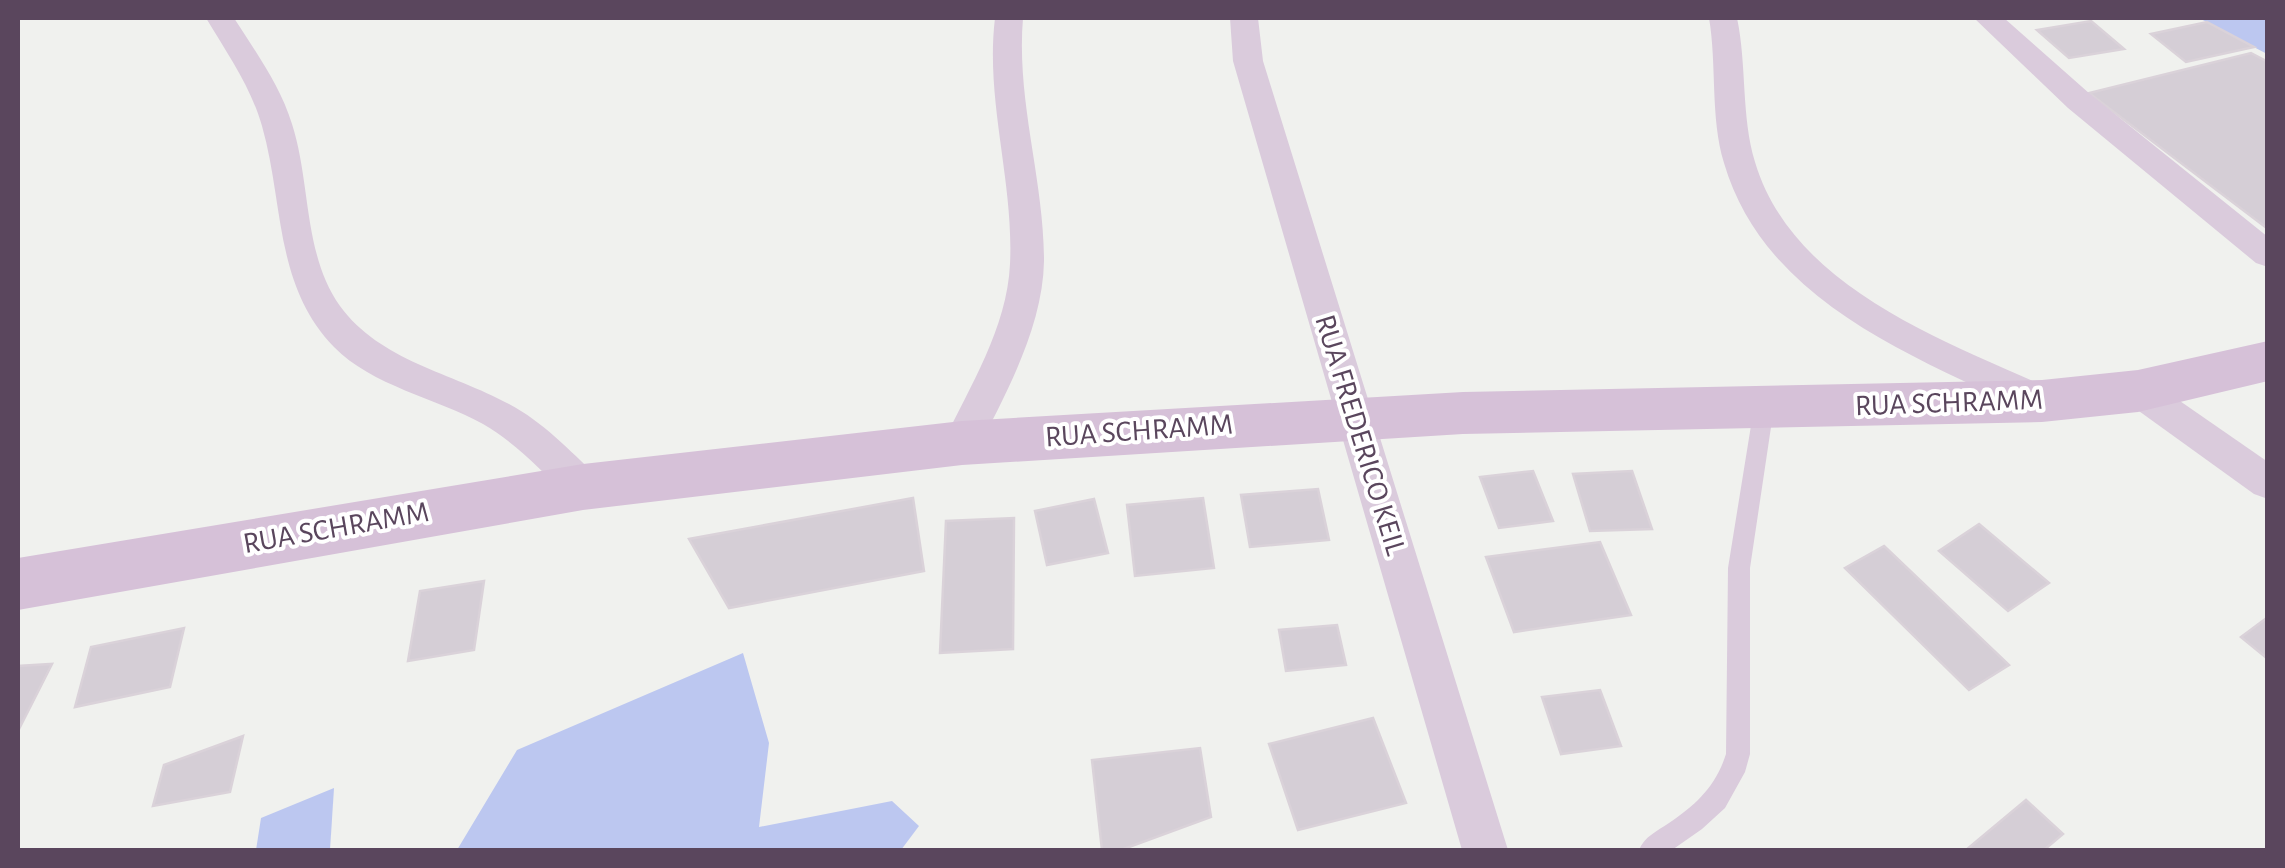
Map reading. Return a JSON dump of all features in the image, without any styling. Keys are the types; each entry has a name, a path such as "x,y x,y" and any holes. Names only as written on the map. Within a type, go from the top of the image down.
{"street":[{"path":"220,18 265,97 281,137 300,260 310,288 327,313 350,341 498,414 530,436 583,487"},
{"path":"962,443 1018,314 1027,266 1024,217 1006,102 1008,18"},
{"name":"RUA FREDERICO KEIL","path":"1244,18 1248,60 1484,850"},
{"path":"1722,18 1740,166 1776,238 1808,270 1895,329 2042,401"},
{"path":"1988,18 2079,101 2268,255"},
{"name":"RUA SCHRAMM","path":"18,584 583,487 962,443 1356,418 2042,401 2138,391 2268,361"},
{"path":"2138,391 2268,483"}],"lane":[{"path":"1650,850 1718,802 1733,778 1738,754 1738,568 1764,407"}],"shaded area":[{"path":"2199,18 2267,18 2267,54"},
{"path":"743,653 769,743 759,827 892,801 919,826 901,850 457,850 517,750"},
{"path":"334,788 330,850 256,850 261,818"}],"building":[{"path":"2091,21 2124,49 2069,58 2037,30"},
{"path":"2207,22 2254,47 2186,62 2151,34"},
{"path":"2251,53 2268,62 2268,229 2089,93"},
{"path":"1533,471 1553,521 1499,528 1480,477"},
{"path":"1632,471 1652,529 1590,531 1573,474"},
{"path":"1318,489 1329,540 1250,547 1241,495"},
{"path":"913,498 924,571 729,608 689,539"},
{"path":"1203,498 1214,568 1135,576 1127,505"},
{"path":"1094,499 1108,553 1047,565 1035,511"},
{"path":"1014,518 1013,649 940,653 946,521"},
{"path":"1979,524 2049,583 2008,611 1939,551"},
{"path":"1600,542 1631,615 1514,632 1486,557"},
{"path":"1884,546 2009,665 1969,690 1845,568"},
{"path":"484,581 474,650 408,661 420,591"},
{"path":"2268,617 2268,659 2241,637"},
{"path":"1337,625 1346,665 1286,671 1279,630"},
{"path":"184,628 170,687 75,707 91,647"},
{"path":"52,664 18,731 18,666"},
{"path":"1600,690 1621,746 1561,754 1542,697"},
{"path":"1373,718 1406,803 1298,830 1269,744"},
{"path":"243,736 230,792 153,806 164,765"},
{"path":"1200,748 1211,817 1121,850 1102,850 1092,760"},
{"path":"2026,800 2063,834 2044,850 1966,850"}]}
